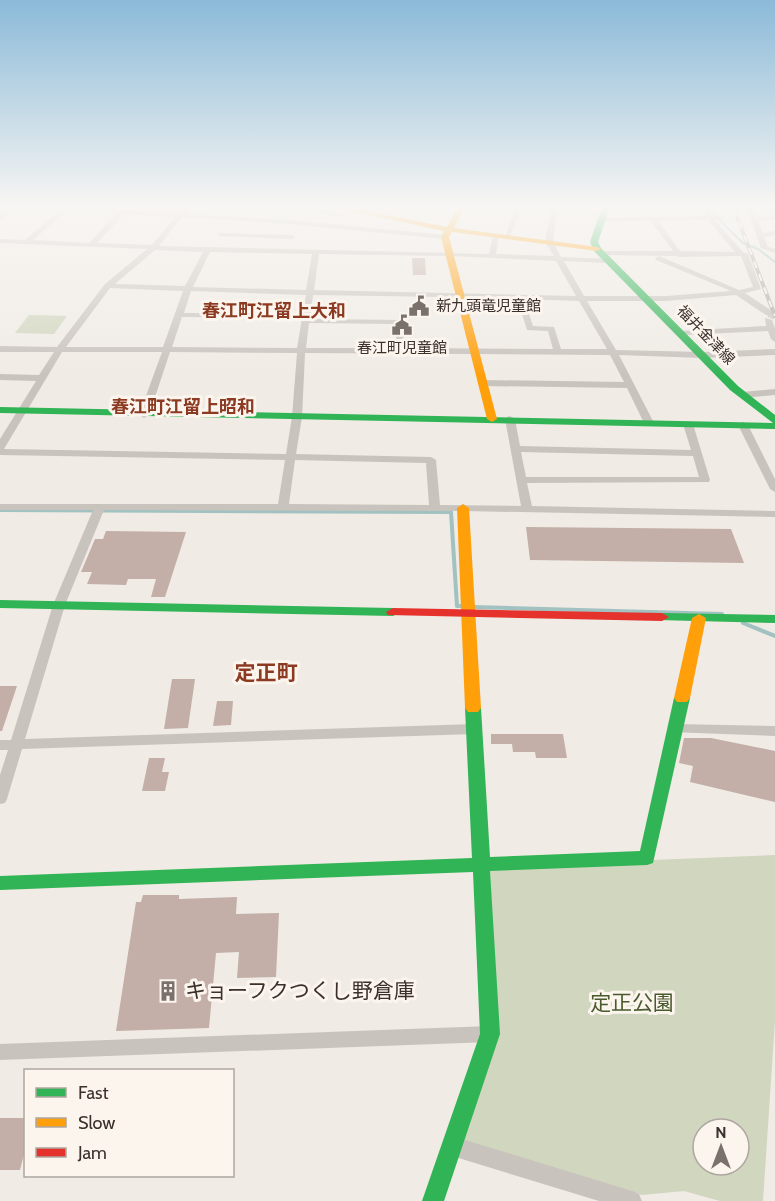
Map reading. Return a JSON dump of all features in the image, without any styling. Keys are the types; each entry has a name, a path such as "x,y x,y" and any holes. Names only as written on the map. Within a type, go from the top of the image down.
{"street":[{"path":"0,447 59,350 108,286 133,265"},
{"path":"144,415 178,315 201,265"},
{"path":"283,507 297,417 301,350 314,265"},
{"path":"452,265 492,419"},
{"path":"562,265 613,352 649,423"},
{"name":"福井金津線","path":"613,265 742,395 775,420"},
{"path":"679,265 738,292 767,312 775,339"},
{"path":"108,286 309,294 648,299 757,289 748,265"},
{"path":"520,297 530,328 551,329 558,352"},
{"path":"178,315 400,322 400,350"},
{"path":"681,333 771,328"},
{"path":"0,349 400,350 703,355 775,352"},
{"path":"0,377 41,378"},
{"path":"482,383 629,385"},
{"path":"742,395 775,392"},
{"path":"0,410 144,415 510,419 775,426"},
{"path":"510,419 527,509"},
{"path":"521,480 705,480 688,424"},
{"path":"743,425 775,489"},
{"path":"515,449 696,453"},
{"path":"0,452 431,460 435,508"},
{"path":"0,799 58,605 100,506"},
{"path":"0,507 463,508 775,514"},
{"path":"433,1201 490,1034 463,508"},
{"path":"0,604 775,619"},
{"path":"0,883 480,867 647,858 699,618"},
{"path":"0,745 474,729"},
{"path":"675,729 775,731"},
{"path":"0,1052 490,1034"},
{"path":"452,1146 632,1201"}],"green space":[{"path":"29,315 67,316 54,334 15,333"},
{"name":"定正公園","path":"775,855 775,1020 763,1201 720,1201 684,1191 642,1195 454,1138 490,1034 480,867"}],"building":[{"path":"412,265 425,265 426,275 413,275"},
{"path":"526,527 731,529 744,563 530,560"},
{"path":"106,531 186,532 165,597 151,597 156,579 128,579 126,585 87,584 92,572 81,572 95,539 103,539"},
{"path":"172,679 195,679 188,728 164,729"},
{"path":"0,686 17,686 2,731 0,731"},
{"path":"217,701 233,701 231,725 213,726"},
{"path":"491,734 563,734 567,758 536,758 535,752 513,752 512,744 491,744"},
{"path":"684,738 711,738 775,751 775,802 690,782 693,766 679,763"},
{"path":"149,758 165,758 162,772 169,772 165,791 142,791"},
{"name":"キョーフクつくし野倉庫","path":"143,895 179,895 179,899 237,897 236,914 279,913 276,977 237,978 239,952 216,953 209,1028 116,1031 136,902 141,902"},
{"path":"0,1118 24,1118 24,1154 20,1170 0,1170"}],"waterway":[{"path":"0,510 451,512 457,606 464,606"},
{"path":"472,607 722,614"},
{"path":"743,623 775,636"}],"tunnel":[{"path":"769,313 775,316"}],"railway":[{"path":"755,265 775,316"}],"traffic: fast":[{"path":"613,265 734,388 775,420"},
{"path":"0,410 775,426"},
{"path":"0,604 393,612"},
{"path":"662,617 775,619"},
{"path":"0,883 647,858 682,698"},
{"path":"433,1201 490,1034 473,708"}],"traffic: slow":[{"path":"452,265 492,419"},
{"path":"463,508 473,708"},
{"path":"682,698 699,618"}],"traffic: jam":[{"path":"393,612 662,617"}],"place":[{"name":"新九頭竜児童館","path":"419,306"},
{"name":"春江町児童館","path":"402,325"},
{"name":"キョーフクつくし野倉庫","path":"168,991"}],"district":[{"name":"春江町江留上大和","path":"274,311"},
{"name":"春江町江留上昭和","path":"183,407"},
{"name":"定正町","path":"266,673"}]}
